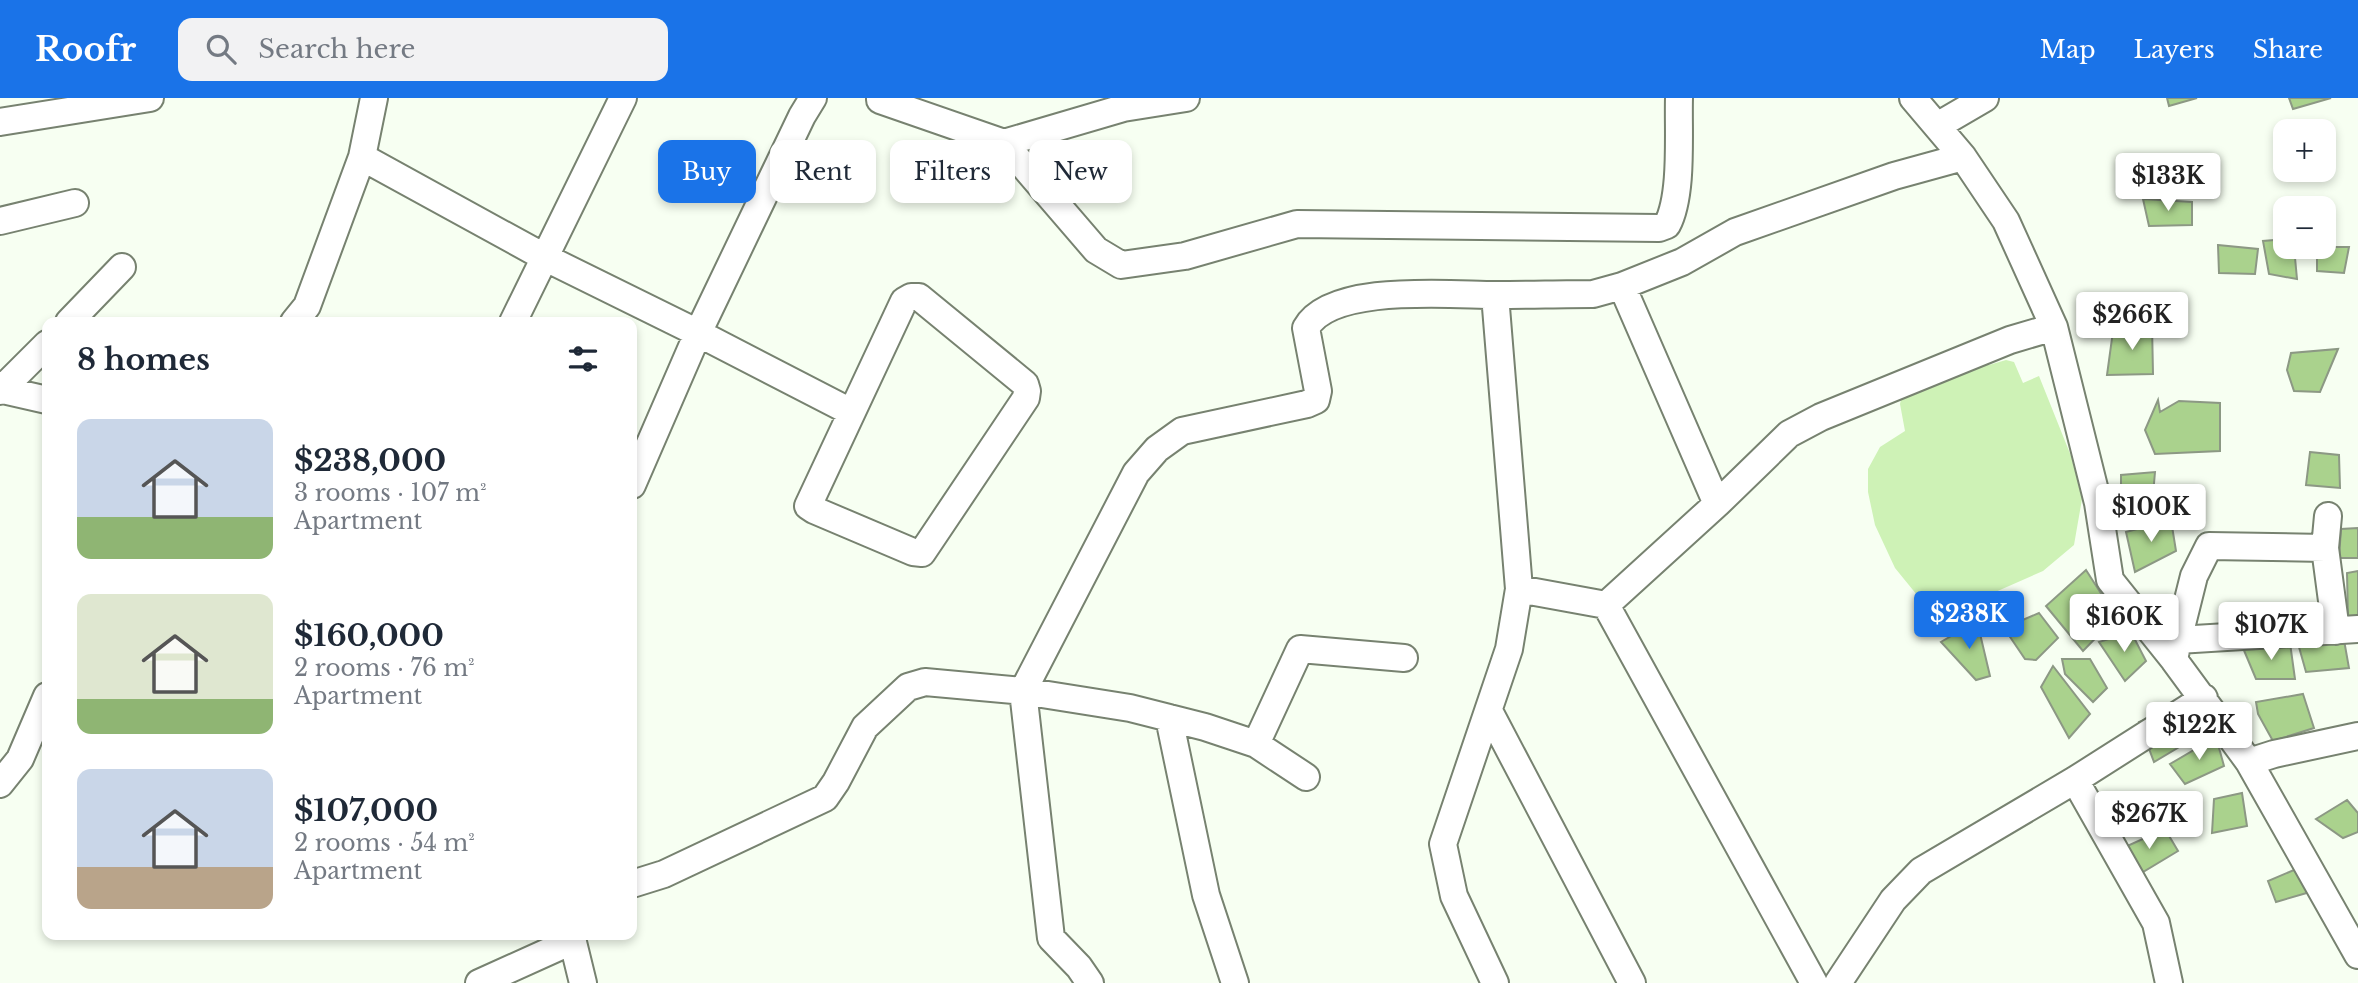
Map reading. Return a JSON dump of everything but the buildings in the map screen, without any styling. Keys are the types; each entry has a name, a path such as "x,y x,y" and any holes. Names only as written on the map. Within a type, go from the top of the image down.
{"street":[{"path":"0,122 150,98"},
{"path":"298,317 307,306 362,157 374,98"},
{"path":"516,317 623,98"},
{"path":"637,473 698,332 813,98"},
{"path":"1014,140 1123,108 1185,98"},
{"path":"1015,156 1096,250 1121,265 1185,256 1297,223 1659,228 1667,225 1674,212 1679,98"},
{"path":"1913,98 1963,157 2006,221 2054,327 2098,503 2110,580 2176,650 2204,698 2249,762 2358,955"},
{"path":"1937,126 1985,98"},
{"path":"877,99 995,140"},
{"path":"362,157 546,258 698,332 851,412"},
{"path":"1090,983 1051,937 1023,691 1136,473 1157,449 1182,431 1316,400 1318,391 1306,328 1311,319 1334,307 1365,298 1408,293 1593,294 1622,286 1682,262 1735,232 1894,176 1963,157"},
{"path":"0,220 75,203"},
{"path":"74,317 122,267"},
{"path":"1622,286 1717,504"},
{"path":"1495,295 1519,589 1509,649 1443,844 1454,896 1495,983"},
{"path":"911,297 919,297 1025,384 1027,391 1026,398 922,554 808,506 851,412 904,301 911,297"},
{"path":"1606,606 1789,435 1821,416 2010,340 2054,327"},
{"path":"1,389 42,349"},
{"path":"1,389 42,399"},
{"path":"2176,650 2347,630 2325,548 2328,516"},
{"path":"2176,650 2194,576 2209,546 2325,548"},
{"path":"1519,589 1606,606"},
{"path":"1606,606 1814,983"},
{"path":"1256,744 1300,649 1404,658"},
{"path":"637,882 664,874 825,798 865,727 908,687 925,682 1023,691 1130,708 1205,727 1256,744 1306,777"},
{"path":"1838,983 1894,900 1921,871 2075,780 2204,698"},
{"path":"0,784 20,759 42,708"},
{"path":"1489,711 1632,983"},
{"path":"1169,718 1206,895 1235,983"},
{"path":"2249,762 2358,736"},
{"path":"2075,780 2156,923 2169,983"},
{"path":"479,983 568,940"},
{"path":"572,940 583,983"}],"green space":[{"path":"2006,360 2014,362 2023,383 2039,376 2071,456 2082,499 2074,545 2043,571 1959,608 1917,595 1895,568 1875,525 1868,492 1868,469 1880,447 1905,431 1900,404 1903,391 1967,365 1989,365"}]}
